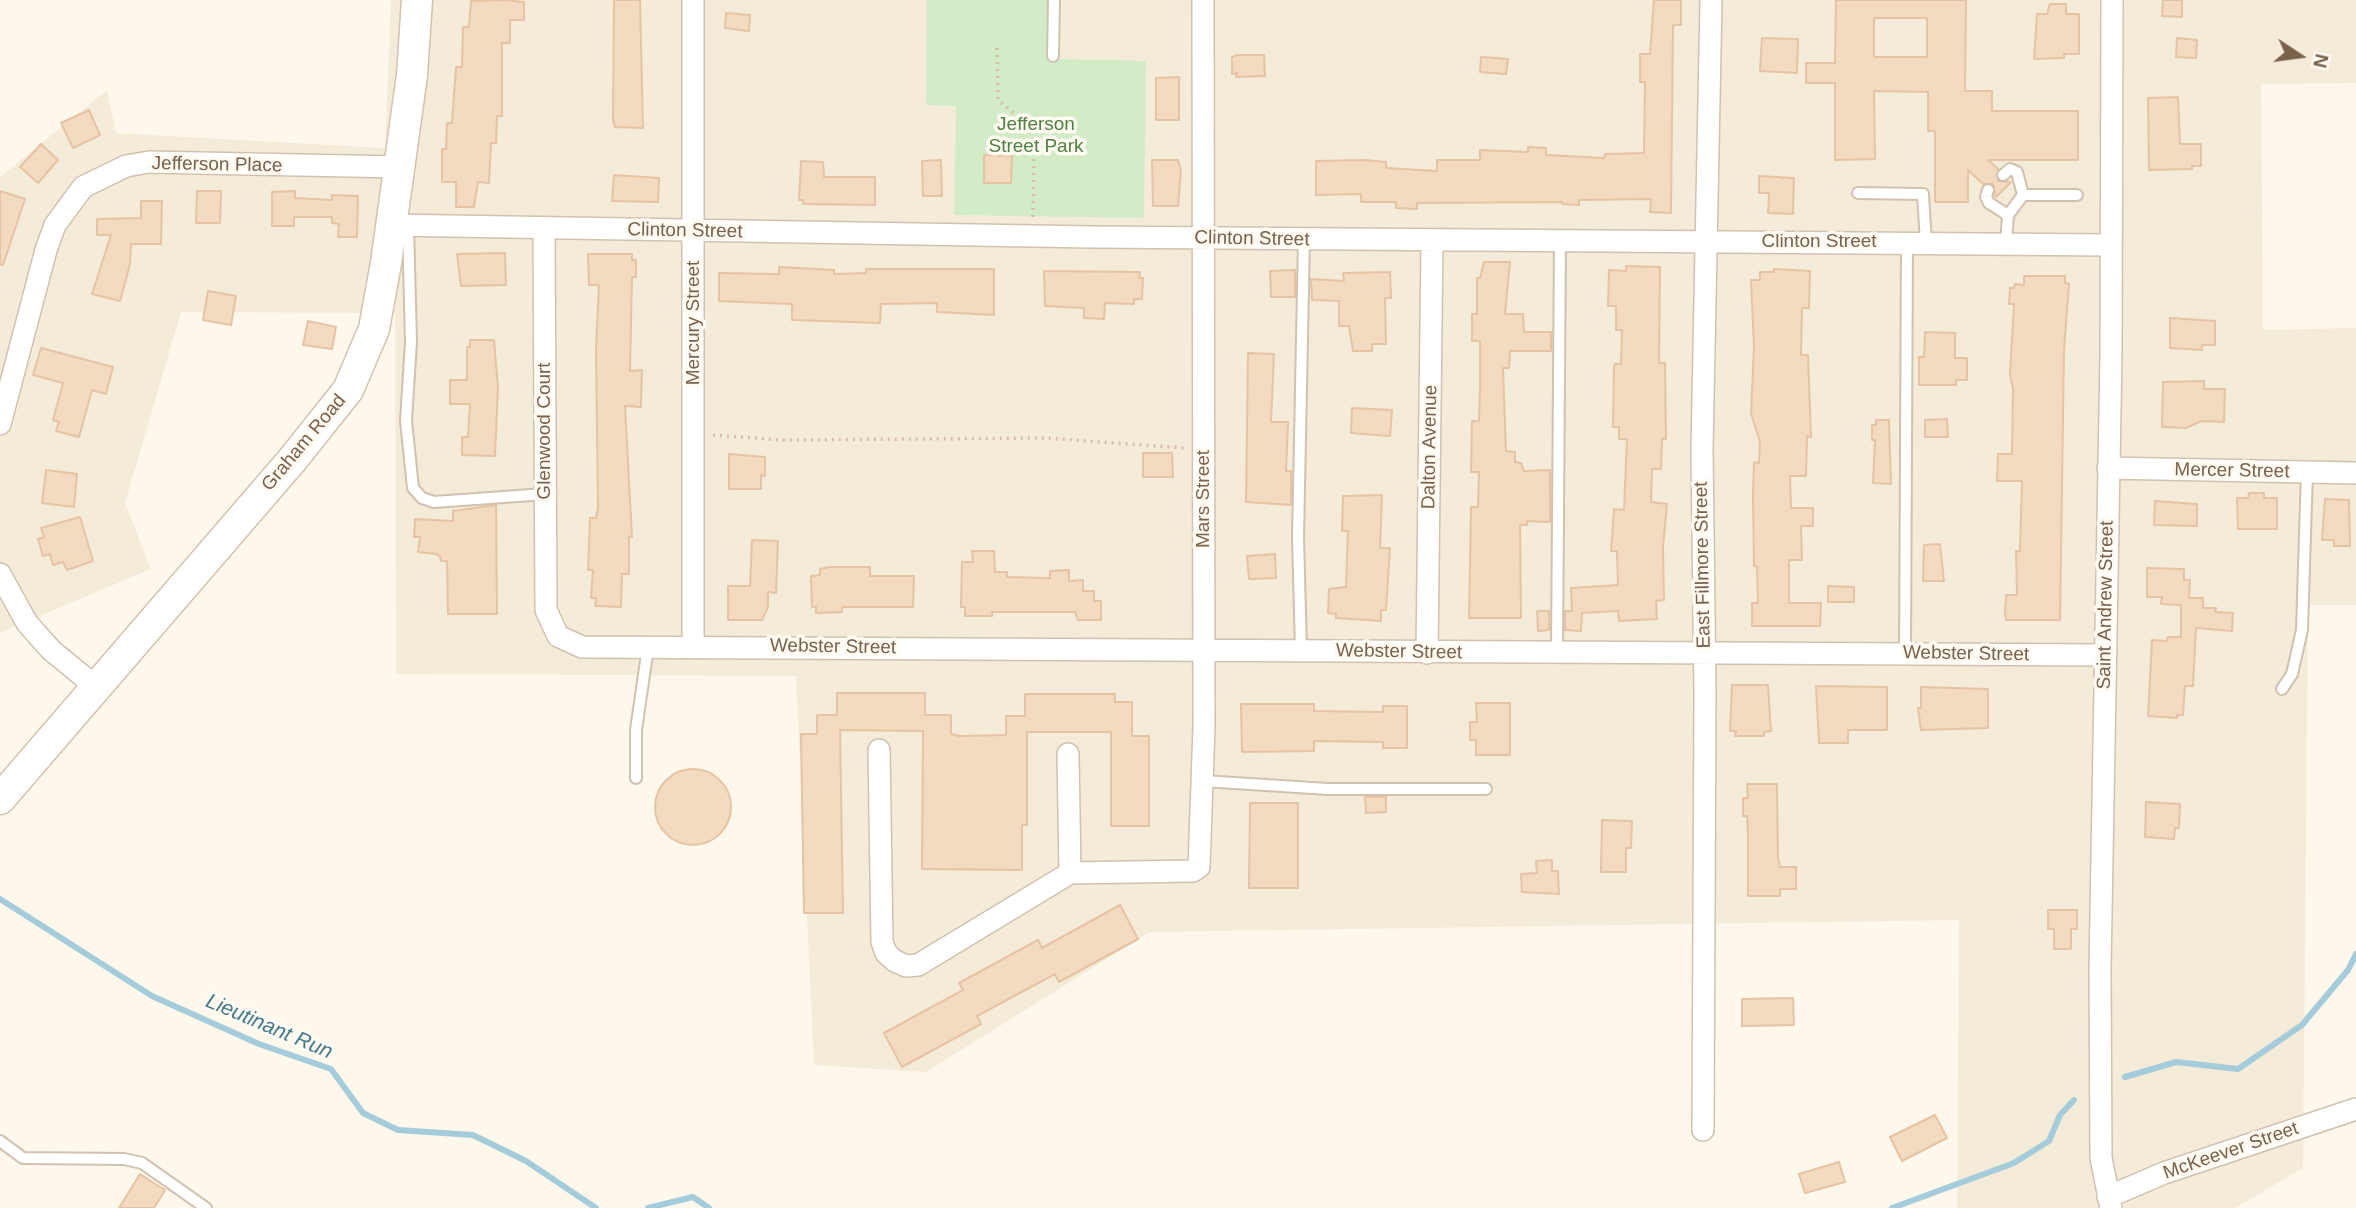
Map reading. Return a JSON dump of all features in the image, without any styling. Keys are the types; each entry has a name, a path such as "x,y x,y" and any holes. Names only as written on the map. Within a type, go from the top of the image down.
{"main road":[{"name":"Graham Road","path":"0,799 293,459 348,390 363,361 374,329 400,226 400,167 412,75 417,0"}],"street":[{"name":"Mercury Street","path":"693,0 693,646"},
{"name":"Mars Street","path":"1070,873 1193,871 1199,867 1204,650 1203,0"},
{"name":"East Fillmore Street","path":"1703,1130 1705,653 1702,449 1711,0"},
{"name":"Saint Andrew Street","path":"2110,1203 2101,1158 2100,1007 2112,0"},
{"name":"Jefferson Place","path":"0,424 46,250 55,225 83,187 115,170 149,162 400,167"},
{"name":"Clinton Street","path":"400,226 1432,241 2111,245"},
{"name":"Glenwood Court","path":"544,230 545,598 554,631"},
{"name":"Dalton Avenue","path":"1427,653 1432,241"},
{"name":"Mercer Street","path":"2108,468 2356,473"},
{"path":"0,574 35,632 51,650 96,687"},
{"name":"Webster Street","path":"554,631 571,644 582,647 2106,655"},
{"path":"879,750 882,942 895,961 906,966 918,965 1070,873 1068,754"},
{"name":"McKeever Street","path":"2110,1203 2164,1173 2356,1109"}],"lane":[{"path":"1053,56 1054,0"},
{"path":"2003,175 2010,169 2017,172 2023,195"},
{"path":"1988,190 1986,197 1990,202 2008,215"},
{"path":"1858,194 1923,194 1916,243 1905,653"},
{"path":"2023,195 2077,195"},
{"path":"2006,244 2008,215 2023,195"},
{"path":"400,226 411,342 406,421 413,488 422,498 441,503 545,494"},
{"path":"1301,651 1298,537 1304,239"},
{"path":"1557,654 1560,241"},
{"path":"2282,689 2292,674 2302,630 2307,472"},
{"path":"636,778 636,730 648,647"},
{"path":"1203,781 1328,789 1486,789"},
{"path":"0,1141 23,1158 124,1159 142,1163 206,1208"}],"path":[{"path":"997,48 998,100 1027,125 1034,143 1033,236"},
{"path":"694,433 783,440 1046,438 1203,449"}],"shaded area":[{"path":"391,0 2356,0 2356,83 2261,84 2263,330 2356,328 2356,605 2308,605 2303,1168 2235,1208 1957,1208 1959,920 1150,932 926,1072 814,1065 796,676 396,674 395,313 181,312 125,503 151,569 0,633 0,177 107,90 116,133 385,148"}],"green space":[{"name":"Jefferson Street Park","path":"927,0 1059,0 1059,59 1146,61 1144,218 954,215 956,106 926,105"}],"building":[{"path":"614,0 640,0 643,128 615,127 613,120"},
{"path":"1654,0 1681,0 1681,25 1673,25 1671,213 1650,212 1651,199 1579,200 1579,205 1562,202 1417,203 1417,209 1396,208 1396,202 1361,202 1361,194 1316,195 1316,161 1365,160 1386,162 1386,168 1437,171 1437,160 1480,160 1480,150 1528,152 1528,147 1546,148 1546,155 1604,158 1605,154 1644,153 1645,82 1640,82 1640,54 1650,54"},
{"path":"1836,0 1966,0 1965,91 1992,91 1992,111 2078,111 2078,160 1988,160 1998,169 1998,181 2011,182 1996,197 1993,184 1983,184 1968,170 1968,202 1935,202 1935,131 1928,131 1928,92 1874,91 1875,159 1835,160 1835,83 1806,83 1806,63 1835,63","holes":["1874,18 1927,18 1927,57 1874,57"]},
{"path":"2163,0 2182,0 2182,17 2162,16"},
{"path":"471,1 524,2 524,20 510,20 510,43 502,43 502,116 497,116 496,143 491,143 489,183 478,182 474,207 456,207 456,182 442,182 442,149 446,149 447,123 452,123 456,67 462,67 463,27 469,27"},
{"path":"2050,4 2066,4 2066,14 2079,14 2079,54 2064,54 2064,58 2034,59 2037,14 2047,14"},
{"path":"726,13 750,15 749,31 725,28"},
{"path":"1762,38 1798,39 1797,73 1760,71"},
{"path":"2177,38 2197,40 2196,58 2176,57"},
{"path":"1264,55 1265,76 1236,77 1237,73 1232,74 1232,57"},
{"path":"1481,57 1508,59 1506,74 1480,72"},
{"path":"1179,77 1179,120 1156,120 1156,78"},
{"path":"2178,97 2180,144 2201,144 2201,166 2192,166 2192,169 2149,170 2148,98"},
{"path":"89,110 100,135 73,148 61,123"},
{"path":"41,144 58,160 38,183 20,167"},
{"path":"984,155 1012,156 1011,183 984,183"},
{"path":"941,160 942,196 923,196 922,161"},
{"path":"1152,160 1178,160 1181,171 1178,206 1153,206"},
{"path":"801,161 823,162 824,177 875,177 875,205 803,204 803,200 799,200"},
{"path":"614,175 659,178 658,202 612,201"},
{"path":"1759,176 1794,178 1793,214 1768,213 1769,193 1759,193"},
{"path":"0,191 25,199 3,265 0,264"},
{"path":"197,191 221,191 220,223 196,223"},
{"path":"295,191 295,198 332,200 332,195 358,196 357,237 338,237 339,224 332,223 332,217 294,217 294,226 272,226 272,192"},
{"path":"141,201 162,201 161,244 131,244 130,264 120,301 92,294 111,235 97,235 97,219 141,218"},
{"path":"505,253 506,285 461,286 457,254"},
{"path":"588,254 632,254 632,260 636,260 636,277 632,277 630,371 642,370 641,407 625,406 632,537 629,537 629,574 622,574 621,607 595,606 596,598 591,598 593,570 588,570 590,518 596,518 598,509 596,348 599,285 589,285"},
{"path":"1484,262 1510,262 1505,314 1523,314 1524,332 1551,332 1551,351 1510,351 1509,368 1503,368 1506,451 1515,452 1515,462 1521,463 1524,471 1550,470 1550,522 1527,521 1527,525 1520,525 1521,618 1469,618 1471,507 1478,507 1479,472 1471,472 1472,421 1479,421 1480,389 1480,341 1472,341 1472,314 1477,314 1477,278 1480,278"},
{"path":"1626,266 1660,267 1659,363 1665,363 1666,439 1662,439 1661,469 1652,469 1651,502 1667,504 1663,547 1664,600 1656,601 1657,619 1619,621 1618,611 1582,613 1581,631 1565,630 1565,611 1572,611 1571,588 1618,585 1617,551 1611,551 1614,509 1624,510 1627,439 1619,439 1619,427 1613,427 1614,367 1615,364 1621,364 1622,330 1616,330 1616,306 1608,306 1609,270 1626,271"},
{"path":"779,267 834,270 834,274 866,273 866,269 994,269 994,315 937,312 937,303 881,304 880,323 792,320 792,304 719,301 719,273 779,274"},
{"path":"1774,269 1810,271 1809,308 1802,308 1801,355 1808,355 1811,437 1807,436 1806,476 1790,476 1791,508 1813,508 1813,526 1801,526 1802,560 1789,560 1789,603 1821,603 1820,626 1752,626 1752,603 1758,603 1757,566 1754,566 1754,462 1759,463 1760,442 1751,413 1754,347 1751,280 1760,280 1760,272 1774,272"},
{"path":"1295,270 1295,297 1271,297 1270,271"},
{"path":"1044,271 1140,272 1139,278 1143,278 1142,299 1134,299 1134,304 1105,303 1104,319 1084,318 1084,308 1045,306"},
{"path":"1390,272 1391,298 1385,298 1386,344 1372,344 1372,351 1353,351 1349,326 1339,326 1339,301 1312,300 1311,279 1344,281 1343,273"},
{"path":"2024,276 2065,276 2065,283 2069,284 2064,350 2060,620 2006,620 2005,612 2006,595 2017,595 2016,551 2020,551 2022,481 1997,481 1998,454 2012,454 2013,389 2010,374 2014,304 2009,304 2010,288 2014,288 2015,284 2024,285"},
{"path":"208,291 236,296 231,325 203,320"},
{"path":"2170,318 2215,321 2215,345 2202,345 2202,350 2170,348"},
{"path":"308,321 336,327 332,349 303,345"},
{"path":"1925,332 1955,333 1955,358 1967,358 1967,380 1956,380 1956,385 1919,385 1919,357 1924,357"},
{"path":"470,340 494,340 498,388 495,456 462,455 462,437 468,437 470,404 450,404 450,380 467,380 467,347 470,347"},
{"path":"41,348 113,367 106,394 92,390 79,437 56,431 59,422 53,420 63,383 33,375"},
{"path":"1248,353 1274,354 1271,422 1288,422 1286,471 1291,471 1291,505 1246,502"},
{"path":"2204,381 2204,389 2225,389 2224,422 2202,421 2186,428 2162,427 2163,382"},
{"path":"1352,408 1392,410 1390,436 1351,433"},
{"path":"1947,419 1948,437 1925,437 1925,420"},
{"path":"1876,420 1889,420 1891,484 1873,483 1875,440 1872,440 1872,425 1876,425"},
{"path":"1143,453 1172,453 1173,477 1143,477"},
{"path":"729,454 765,457 765,476 761,475 761,489 729,489"},
{"path":"46,470 77,474 74,507 42,503"},
{"path":"2249,493 2264,493 2264,498 2277,498 2277,529 2238,529 2237,498 2248,498"},
{"path":"1382,495 1380,548 1390,548 1386,610 1381,610 1381,621 1336,618 1336,614 1328,613 1329,589 1346,587 1348,531 1342,531 1343,496"},
{"path":"2325,499 2349,500 2350,546 2334,546 2334,540 2322,540"},
{"path":"2155,501 2197,504 2197,526 2154,525"},
{"path":"496,505 497,614 448,614 447,561 441,561 436,554 418,552 420,537 414,537 415,519 453,521 453,511"},
{"path":"80,517 93,561 67,570 63,562 53,565 50,554 43,556 38,539 44,537 41,528"},
{"path":"752,540 778,541 776,593 768,592 768,607 762,620 728,620 728,586 750,586"},
{"path":"1940,544 1944,581 1923,581 1924,545"},
{"path":"972,551 994,551 995,572 1007,572 1007,577 1050,578 1050,571 1069,570 1069,581 1083,580 1083,591 1094,591 1094,601 1101,601 1101,620 1078,620 1075,612 992,612 992,616 965,616 965,607 961,607 962,562 973,562"},
{"path":"1275,554 1276,578 1249,579 1247,556"},
{"path":"870,567 870,576 914,576 913,607 842,607 842,612 816,613 816,607 812,607 811,576 820,575 820,569"},
{"path":"2147,568 2184,569 2184,580 2190,580 2189,598 2203,598 2203,608 2216,608 2215,612 2233,613 2232,631 2196,628 2193,686 2185,686 2183,715 2177,715 2177,718 2148,716 2152,640 2167,641 2168,637 2181,637 2181,605 2161,604 2162,597 2147,597"},
{"path":"1828,586 1854,587 1854,602 1828,602"},
{"path":"1537,611 1549,611 1549,630 1538,631"},
{"path":"1732,685 1768,685 1771,731 1764,732 1764,736 1735,736 1736,731 1730,731"},
{"path":"1816,686 1887,687 1887,730 1848,730 1848,743 1819,743"},
{"path":"1921,687 1988,689 1988,728 1921,730 1918,708 1921,708"},
{"path":"837,693 925,693 925,715 951,715 951,734 960,736 1006,735 1006,716 1025,716 1025,694 1115,694 1115,702 1132,702 1132,736 1149,736 1149,826 1111,826 1111,732 1027,732 1027,825 1022,825 1022,870 922,869 923,731 840,730 843,913 804,913 801,734 817,734 817,715 837,715"},
{"path":"1476,703 1510,703 1510,755 1476,755 1476,740 1470,740 1470,722 1477,722"},
{"path":"1241,704 1314,704 1314,711 1383,712 1383,706 1407,706 1407,748 1383,748 1383,742 1314,741 1314,751 1242,752"},
{"path":"693,769 707,772 720,780 728,793 731,807 728,821 720,834 707,842 693,845 679,842 666,834 658,821 655,807 658,793 666,780 679,772"},
{"path":"1747,784 1777,784 1780,867 1796,867 1796,889 1780,889 1780,896 1748,896 1747,816 1743,816 1743,798 1748,798"},
{"path":"1365,797 1386,797 1386,812 1366,813"},
{"path":"2146,802 2180,804 2179,828 2175,828 2174,839 2145,837"},
{"path":"1250,803 1298,803 1298,888 1249,888"},
{"path":"1602,820 1632,821 1631,848 1626,848 1626,872 1601,872"},
{"path":"1552,860 1552,871 1558,871 1559,894 1522,892 1521,874 1537,873 1536,861"},
{"path":"1120,905 1138,939 1059,982 1055,974 977,1016 981,1024 902,1067 884,1033 963,990 959,983 1038,940 1042,948"},
{"path":"2048,910 2077,910 2077,929 2071,929 2071,949 2054,949 2054,929 2048,929"},
{"path":"1793,998 1794,1025 1742,1026 1742,999"},
{"path":"1935,1115 1947,1138 1902,1161 1890,1137"},
{"path":"1839,1162 1845,1182 1805,1193 1799,1174"},
{"path":"140,1174 165,1190 154,1208 119,1208"}],"waterway":[{"name":"Lieutinant Run","path":"0,899 152,996 259,1044 331,1069 363,1113 398,1130 473,1135 526,1161 596,1208"},
{"name":"Lieutinant Run","path":"2125,1077 2176,1062 2238,1069 2302,1025 2348,970 2356,954"},
{"name":"Lieutinant Run","path":"1892,1208 2014,1163 2049,1141 2060,1115 2074,1100"},
{"name":"Lieutinant Run","path":"648,1208 693,1197 709,1208"}]}
